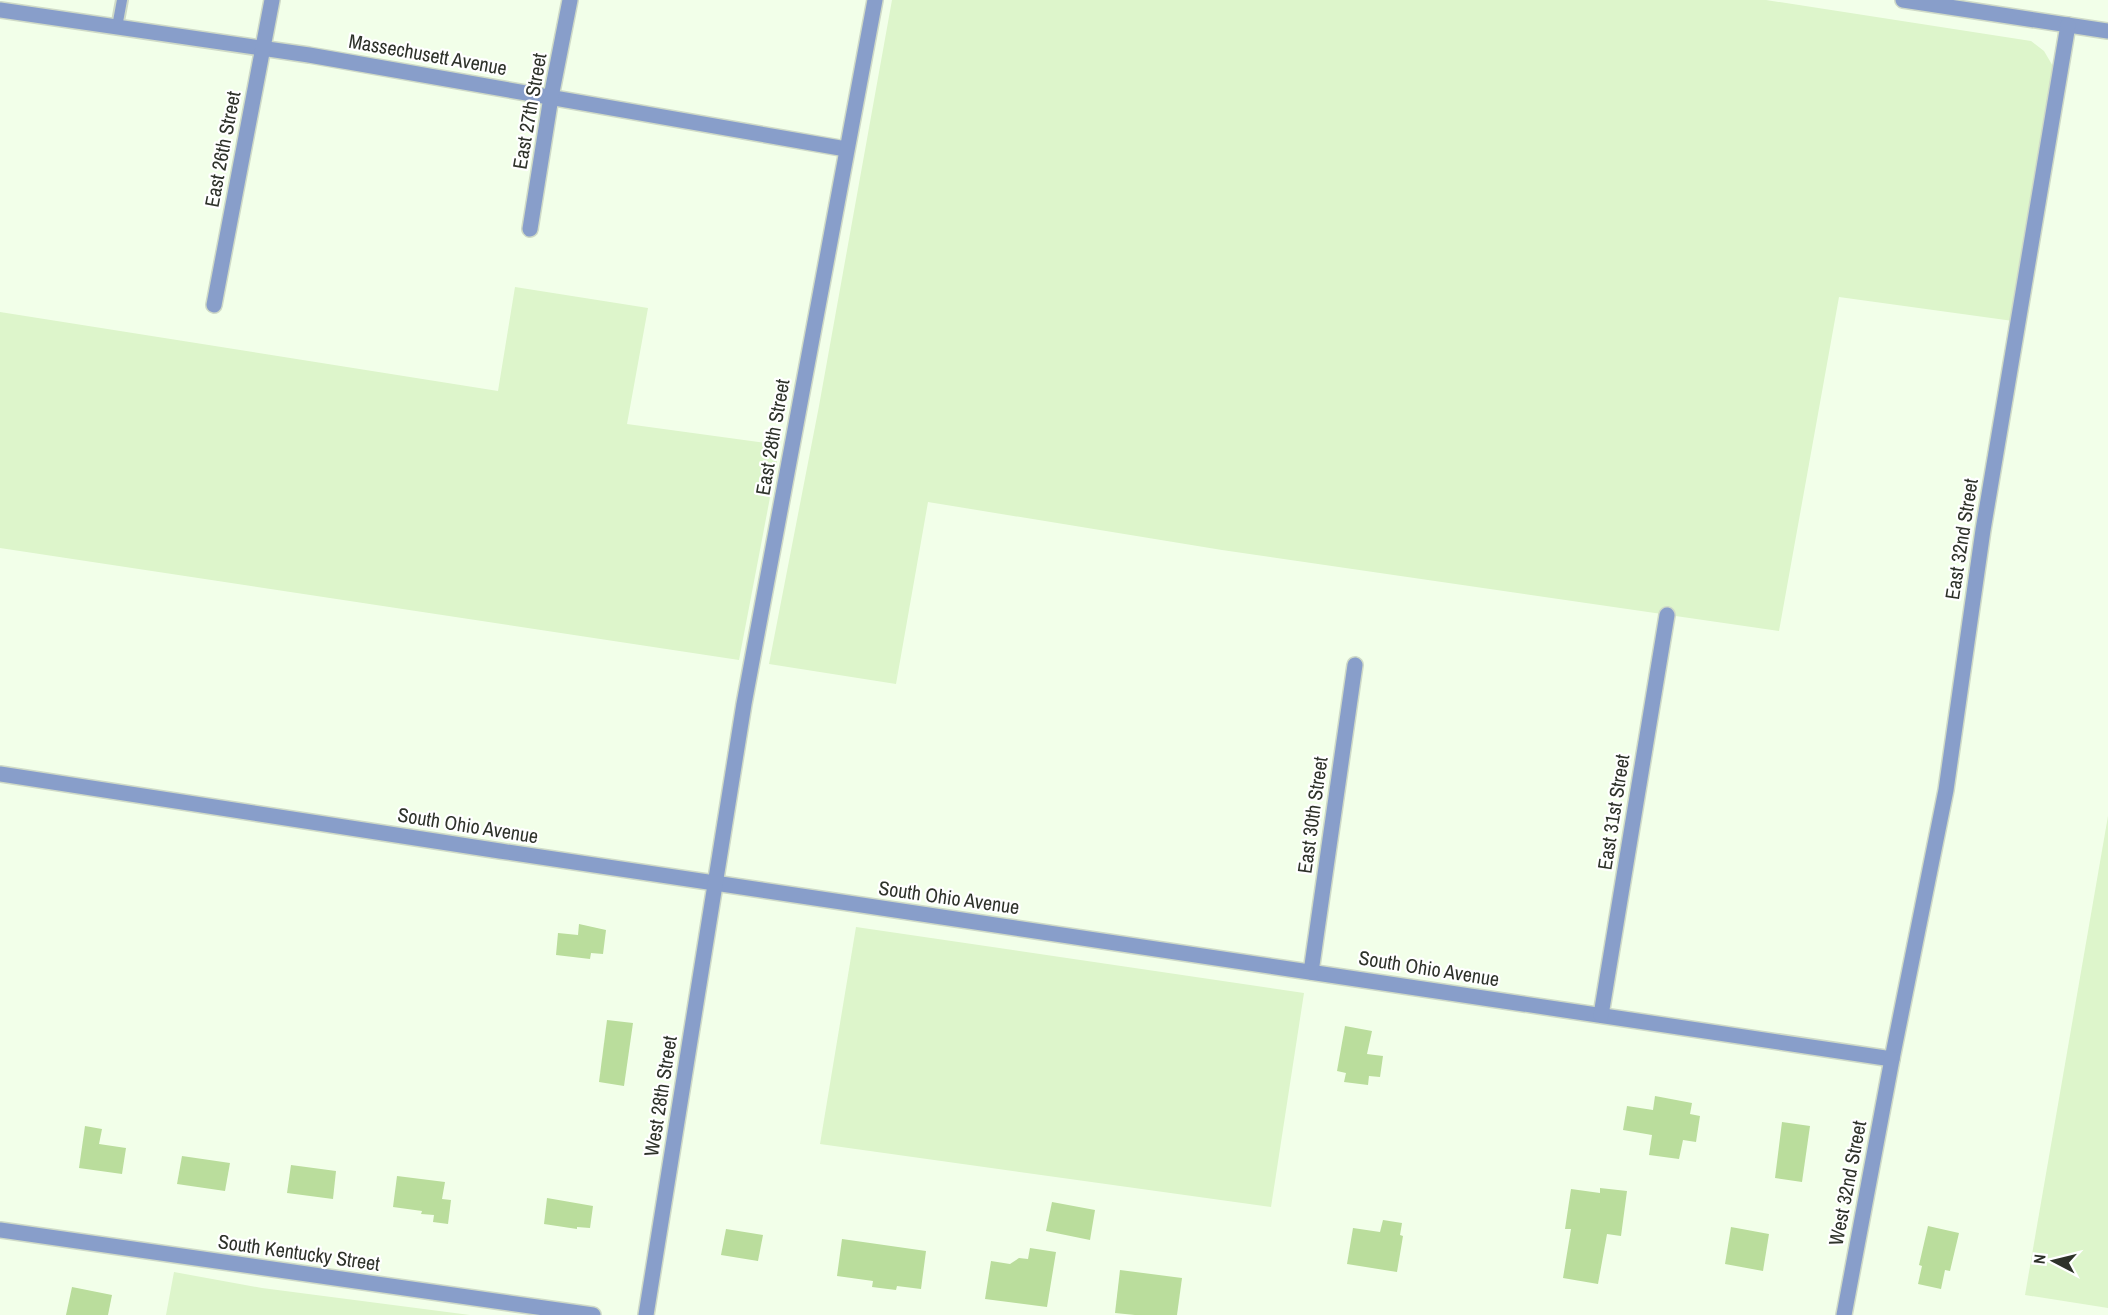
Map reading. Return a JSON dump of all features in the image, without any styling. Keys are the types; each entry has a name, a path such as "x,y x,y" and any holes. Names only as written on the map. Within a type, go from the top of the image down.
{"street":[{"name":"East 26th Street","path":"214,305 272,0"},
{"name":"East 27th Street","path":"530,229 551,97 570,0"},
{"name":"East 28th Street","path":"715,883 744,704 875,0"},
{"path":"1902,0 2068,26 2108,30"},
{"name":"Massechusett Avenue","path":"0,10 262,48 846,149"},
{"name":"East 32nd Street","path":"1892,1059 1946,790 1983,530 2068,26"},
{"name":"East 31st Street","path":"1601,1015 1666,615"},
{"name":"East 30th Street","path":"1311,972 1355,665"},
{"name":"South Ohio Avenue","path":"0,774 1892,1059"},
{"name":"West 28th Street","path":"646,1315 715,883"},
{"name":"West 32nd Street","path":"1844,1315 1892,1059"},
{"name":"South Kentucky Street","path":"0,1230 593,1315"}],"lane":[{"path":"117,27 122,0"}],"green space":[{"path":"892,0 1766,0 2031,41 2044,51 2054,68 2013,321 1839,297 1779,631 1222,550 928,502 896,684 769,664 819,406"},
{"path":"515,287 648,308 627,424 780,445 739,660 0,548 0,312 498,391"},
{"path":"2108,816 2108,1308 2025,1295"},
{"path":"856,927 1304,993 1271,1207 820,1144"},
{"path":"174,1272 262,1288 470,1315 166,1315"}],"building":[{"path":"579,924 606,930 603,954 591,953 590,959 556,955 558,933 578,935"},
{"path":"607,1020 633,1023 624,1086 599,1082"},
{"path":"1345,1026 1372,1031 1367,1054 1383,1056 1380,1077 1369,1076 1368,1085 1344,1082 1346,1073 1337,1071"},
{"path":"1655,1096 1692,1103 1690,1114 1700,1116 1696,1142 1683,1140 1679,1159 1649,1155 1652,1135 1623,1130 1627,1106 1653,1110"},
{"path":"1782,1122 1810,1126 1802,1182 1775,1178"},
{"path":"85,1126 102,1129 99,1144 126,1148 122,1174 79,1168"},
{"path":"182,1156 230,1163 225,1191 177,1184"},
{"path":"291,1165 336,1171 333,1199 287,1193"},
{"path":"397,1176 445,1182 442,1199 451,1200 448,1224 433,1222 434,1215 421,1214 422,1211 393,1207"},
{"path":"1600,1188 1627,1191 1621,1236 1607,1234 1598,1284 1563,1278 1571,1229 1565,1229 1571,1189 1600,1193"},
{"path":"547,1198 593,1206 590,1228 577,1227 577,1229 544,1224"},
{"path":"1052,1202 1095,1210 1090,1240 1046,1231"},
{"path":"1383,1220 1402,1223 1400,1235 1403,1236 1397,1272 1347,1264 1353,1228 1380,1232"},
{"path":"1928,1226 1959,1233 1950,1271 1945,1270 1941,1289 1918,1284 1922,1266 1919,1265"},
{"path":"1731,1227 1769,1234 1763,1271 1725,1264"},
{"path":"726,1229 763,1235 758,1261 721,1255"},
{"path":"842,1239 926,1251 921,1289 897,1286 896,1290 872,1287 873,1281 837,1276"},
{"path":"1030,1248 1056,1252 1047,1307 985,1299 991,1261 1010,1264 1019,1258 1028,1259"},
{"path":"1120,1270 1182,1278 1177,1315 1115,1313"},
{"path":"72,1287 112,1295 108,1315 66,1315"}]}
